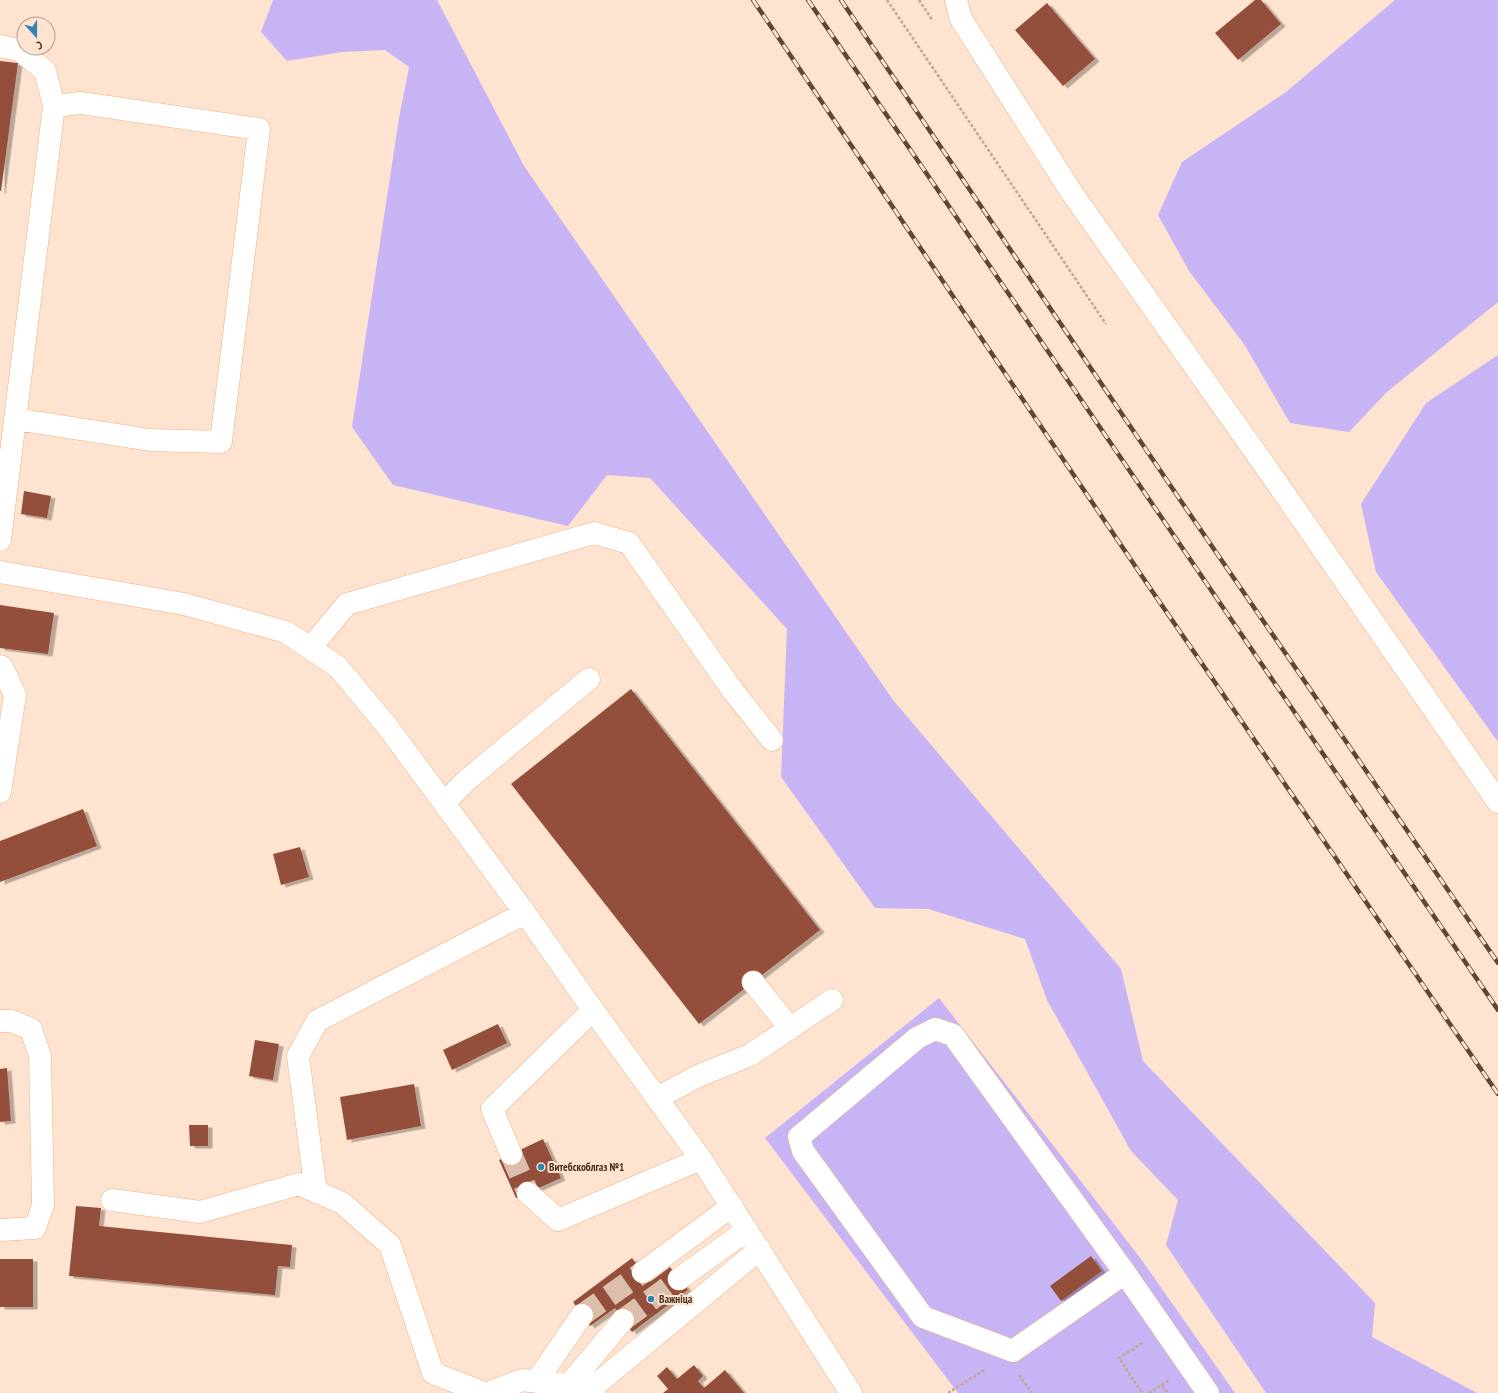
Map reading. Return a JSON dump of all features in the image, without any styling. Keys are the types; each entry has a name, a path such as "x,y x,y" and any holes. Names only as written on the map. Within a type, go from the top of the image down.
{"street":[{"path":"956,0 961,19 1072,193 1269,471 1498,802"},
{"path":"0,46 20,50 45,71 54,106 0,540"},
{"path":"15,419 150,440 221,442 260,129 81,103 54,106"},
{"path":"310,648 347,604 594,533 629,543 733,691 772,740"},
{"path":"0,572 184,604 286,632 338,667 387,726 444,803 525,913 701,1159 851,1393"},
{"path":"0,666 2,666 15,695 0,792"},
{"path":"444,803 467,780 589,679"},
{"path":"316,1192 298,1056 318,1021 525,913"},
{"path":"753,982 790,1028"},
{"path":"657,1098 698,1076 750,1055 832,1000"},
{"path":"511,1154 492,1109 593,1010"},
{"path":"0,1021 11,1021 31,1029 40,1056 43,1205 35,1228 0,1230"},
{"path":"1125,1273 1013,1351 923,1317 803,1151 799,1137 917,1038 935,1029 953,1035 1125,1273 1208,1393"},
{"path":"528,1193 558,1220 701,1159"},
{"path":"112,1200 200,1212 299,1184 342,1203 390,1246 433,1373 484,1393"},
{"path":"643,1272 732,1206"},
{"path":"679,1279 747,1230"},
{"path":"488,1393 522,1380 593,1391 760,1249"},
{"path":"536,1382 582,1315"},
{"path":"568,1386 623,1320"}],"path":[{"path":"887,0 1106,324"},
{"path":"1142,1393 1119,1358 1147,1339"},
{"path":"948,1393 1013,1351"},
{"path":"1149,1393 1162,1386 1172,1377"},
{"path":"1162,1386 1168,1393"}],"shaded area":[{"path":"273,0 437,0 524,166 893,700 1121,969 1143,1061 1375,1303 1372,1337 1477,1393 1266,1393 1166,1245 1178,1200 1131,1151 1047,1000 1025,939 928,909 875,908 781,777 787,629 650,478 607,475 568,526 393,485 352,427 399,118 409,67 385,50 342,52 287,61 261,32"},
{"path":"1395,0 1498,0 1498,302 1387,392 1349,432 1290,423 1244,344 1189,271 1158,215 1182,162 1286,92"},
{"path":"1498,355 1498,742 1376,572 1361,504 1426,403"},
{"path":"939,998 1141,1259 1235,1393 958,1393 765,1138"}],"building":[{"path":"1255,0 1261,0 1281,24 1238,60 1215,33"},
{"path":"1047,3 1095,59 1063,86 1015,30"},
{"path":"0,61 18,63 1,191 0,191"},
{"path":"24,491 51,496 47,518 21,514"},
{"path":"0,605 54,613 48,654 0,648"},
{"path":"631,689 820,930 699,1024 511,784"},
{"path":"83,809 97,846 0,882 0,841"},
{"path":"300,847 309,877 281,885 273,854"},
{"path":"498,1024 507,1043 452,1070 443,1050"},
{"path":"255,1040 279,1044 273,1080 249,1076"},
{"path":"7,1068 11,1121 0,1122 0,1069"},
{"path":"414,1084 421,1126 347,1140 340,1097"},
{"path":"189,1125 208,1125 208,1146 190,1146"},
{"path":"543,1139 561,1178 516,1198 499,1160"},
{"path":"76,1206 101,1208 99,1226 292,1245 290,1267 278,1266 275,1295 69,1276"},
{"path":"1091,1256 1102,1271 1061,1301 1050,1286"},
{"path":"632,1258 650,1282 670,1267 688,1290 632,1332 615,1308 590,1326 573,1302"},
{"path":"0,1259 33,1259 33,1307 0,1307"},
{"path":"694,1365 703,1376 698,1381 704,1388 725,1370 744,1393 663,1393 668,1389 657,1376 667,1367 677,1379"}],"tunnel":[{"path":"511,1154 528,1193"},
{"path":"582,1315 643,1272"},
{"path":"623,1320 679,1279"}],"railway":[{"path":"753,0 1150,588 1498,1094"},
{"path":"808,0 1498,1010"},
{"path":"841,0 1185,507 1498,963"}],"place":[{"name":"Витебскоблгаз №1","path":"541,1167"},
{"name":"Важніца","path":"651,1299"}]}
